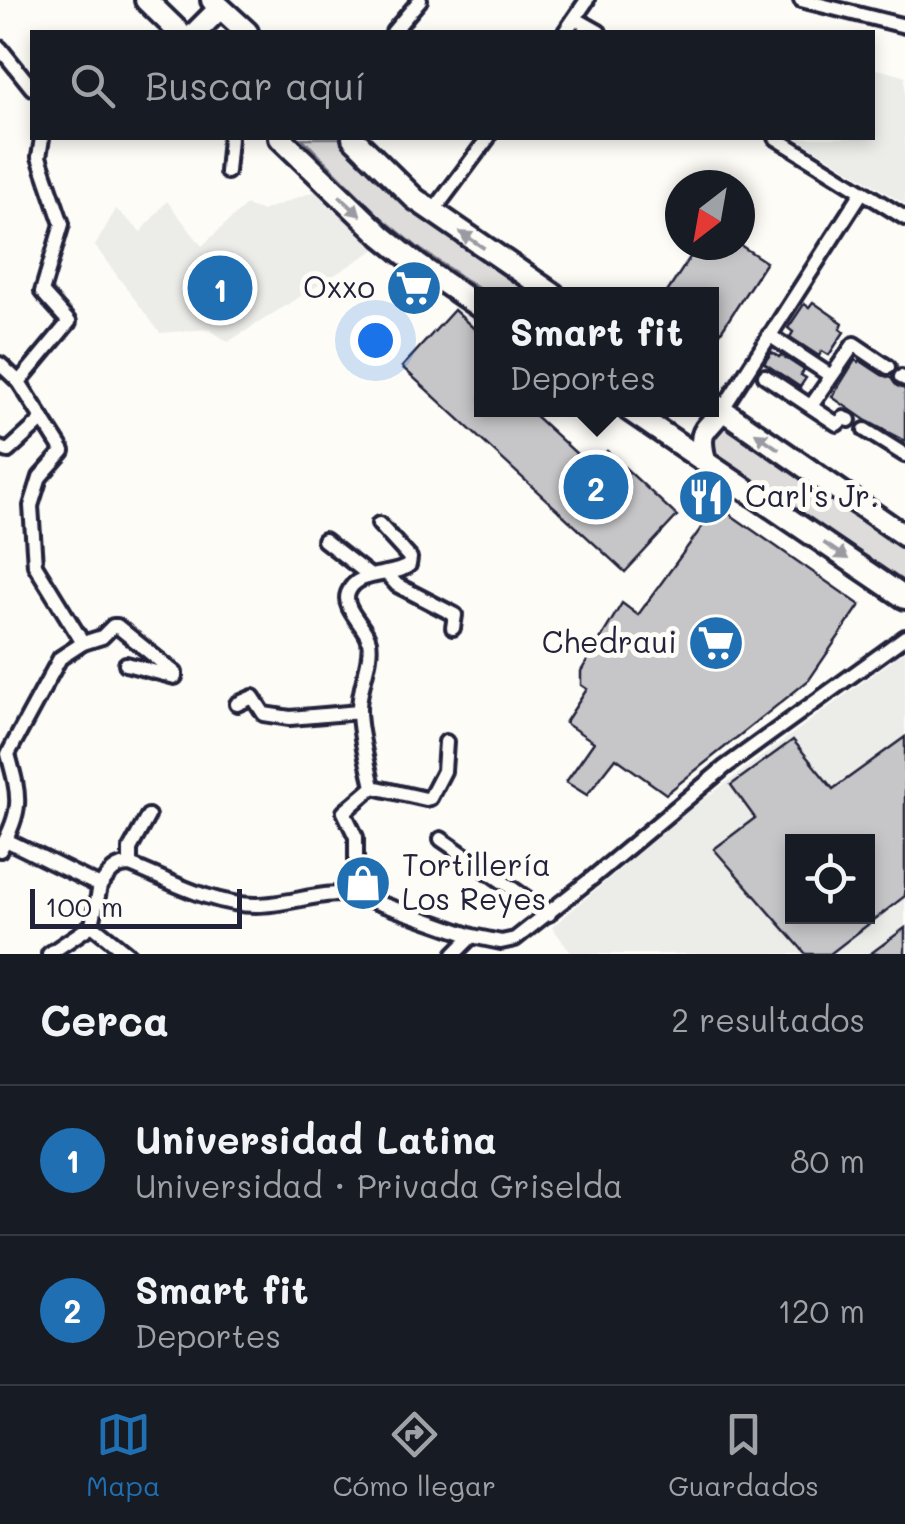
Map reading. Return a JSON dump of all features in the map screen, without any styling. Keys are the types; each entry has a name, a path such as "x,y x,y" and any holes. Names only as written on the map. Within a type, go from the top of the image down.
{"main road":[{"path":"146,0 177,30"},
{"path":"197,30 216,4 245,30"},
{"path":"282,140 382,236 474,303"},
{"path":"355,140 414,200 542,287"},
{"path":"719,412 905,536"},
{"path":"640,417 905,598"},
{"path":"669,436 689,430 702,417"},
{"path":"704,461 703,432 708,417"}],"street":[{"path":"395,30 420,0"},
{"path":"801,0 905,26"},
{"path":"568,30 587,1"},
{"path":"576,19 595,30"},
{"path":"0,48 30,86"},
{"path":"19,382 69,322 42,292 62,224 40,157 42,140"},
{"path":"227,172 230,140"},
{"path":"432,213 487,140"},
{"path":"779,140 905,218"},
{"path":"719,397 769,336 862,192"},
{"path":"769,336 831,376"},
{"path":"811,406 854,344 888,368"},
{"path":"0,364 19,382 63,452 40,477 32,506 36,564 84,643"},
{"path":"765,376 838,424 844,418 849,420"},
{"path":"0,448 8,451 43,419"},
{"path":"864,430 905,454"},
{"path":"372,787 359,712 370,642 347,601 348,592 369,576 404,570 410,558 379,524"},
{"path":"324,540 369,576"},
{"path":"386,573 396,585 455,615 453,628"},
{"path":"100,886 3,845 18,813 16,783 4,750 60,658 102,637 113,626 118,626 175,677 126,664"},
{"path":"50,954 92,926 100,886 120,865 234,904 261,905 336,892 356,895 472,936 510,941 549,914 725,767 905,636"},
{"path":"237,704 253,697 264,714 290,718 359,712"},
{"path":"372,787 430,798 444,771 446,742"},
{"path":"356,895 356,837 344,812 372,787"},
{"path":"130,866 130,849 148,816"},
{"path":"442,838 549,914"},
{"path":"92,926 128,954"},
{"path":"454,954 472,936"}],"shaded area":[{"path":"875,68 905,76 905,204 800,140 875,140"},
{"path":"304,140 341,140 408,205 530,287 477,287 377,214"},
{"path":"321,189 382,245 228,342 209,329 160,333 95,246 116,209 141,232 167,201 202,246 246,205 262,211"},
{"path":"727,422 905,544 905,582 710,452 713,428"},
{"path":"905,651 905,954 572,954 552,927 692,808"}],"building":[{"path":"755,255 766,262 720,333 719,287 671,287 688,260 755,260"},
{"path":"813,302 843,323 840,329 844,332 829,355 822,351 819,356 790,337 793,332 788,328 804,304 809,307"},
{"path":"454,310 474,329 474,417 537,417 592,468 607,451 677,516 625,572 402,367"},
{"path":"772,352 804,370 801,375 806,378 800,387 764,363"},
{"path":"855,360 905,389 905,441 832,397"},
{"name":"Chedraui","path":"706,479 724,491 715,504 860,605 809,680 666,794 616,758 587,795 566,782 594,742 565,723 587,689 581,685 581,671 622,603 638,615 707,520 687,506"},
{"path":"905,737 905,896 875,919 875,834 785,834 785,924 869,924 830,954 806,954 714,849 755,818 731,785 793,740 833,789"},
{"path":"905,928 905,954 870,954"}],"place":[{"name":"Universidad Latina","path":"220,288"},
{"name":"Oxxo","path":"414,288"},
{"name":"Smart fit","path":"596,487"},
{"name":"Carl's Jr.","path":"706,497"},
{"name":"Chedraui","path":"716,643"},
{"name":"Tortillería Los Reyes","path":"363,883"}]}
